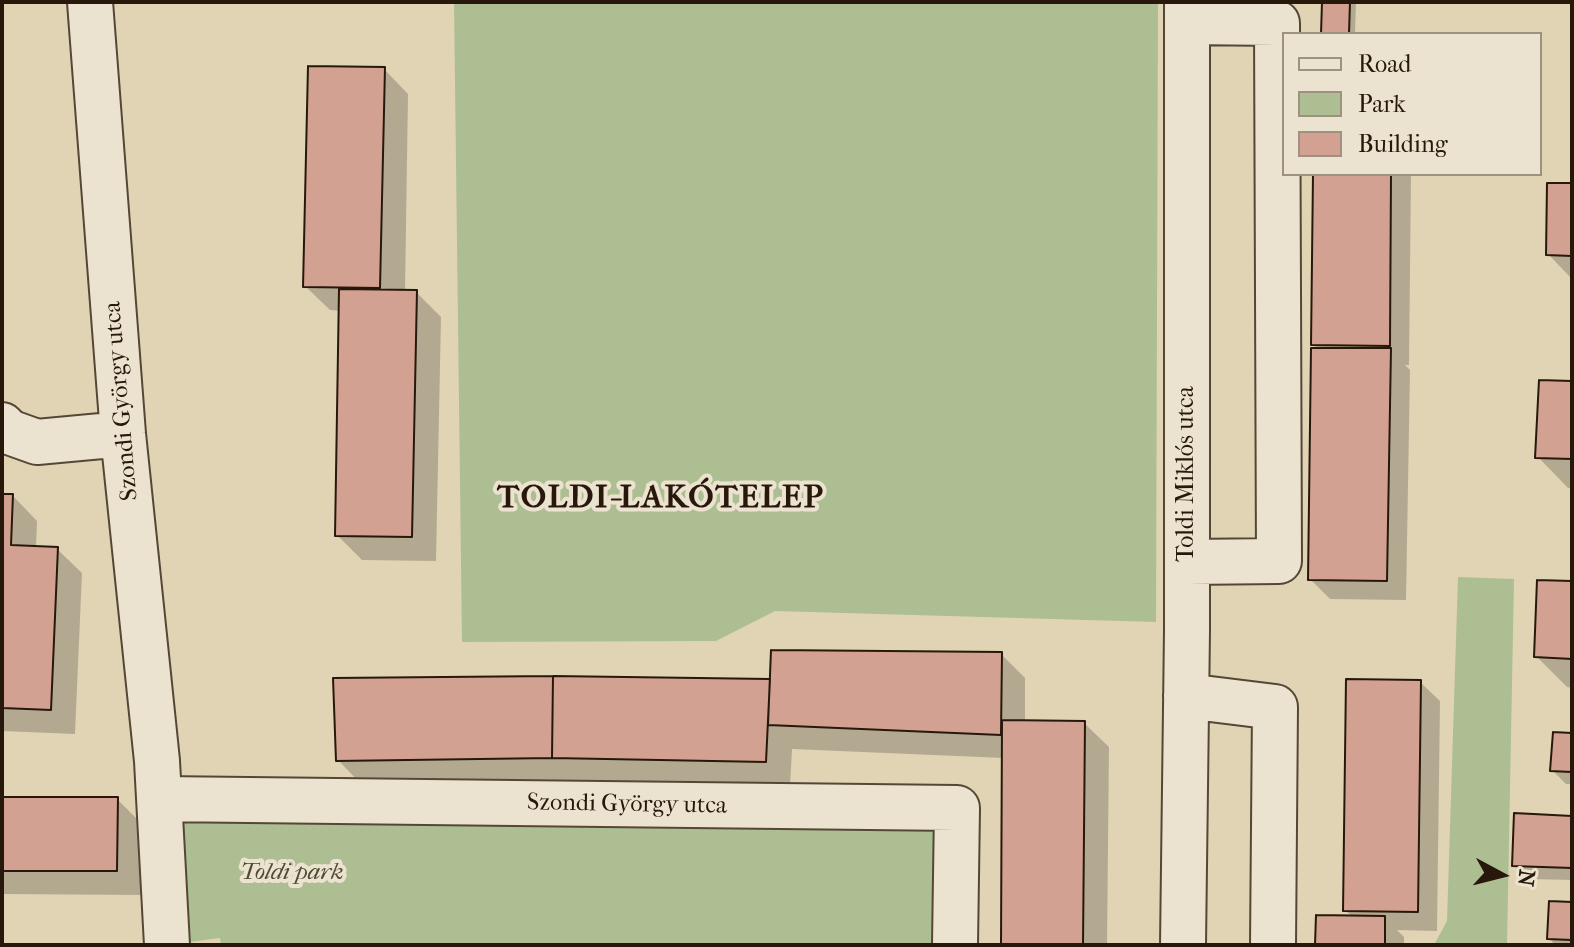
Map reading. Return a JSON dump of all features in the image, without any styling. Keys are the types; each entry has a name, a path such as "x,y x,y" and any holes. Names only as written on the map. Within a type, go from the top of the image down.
{"street":[{"name":"Szondi György utca","path":"90,2 123,434 160,799 167,945"},
{"path":"1187,12 1277,23 1279,561 1187,562"},
{"name":"Toldi Miklós utca","path":"1183,945 1187,12"},
{"path":"2,425 9,432 37,442 123,434"},
{"path":"1186,696 1275,707 1273,945"},
{"name":"Szondi György utca","path":"160,799 957,808 955,945"}],"green space":[{"path":"454,2 1158,2 1156,622 775,611 716,641 462,642"},
{"path":"1458,577 1514,579 1507,945 1434,945 1447,921"},
{"name":"Toldi park","path":"160,799 957,808 955,945 221,945 220,938 167,945"}],"building":[{"path":"1322,2 1350,2 1349,32 1321,32"},
{"path":"308,66 385,67 380,288 303,287"},
{"path":"1313,176 1391,176 1390,346 1311,345"},
{"path":"1547,183 1572,183 1572,256 1546,255"},
{"path":"339,289 417,290 412,537 335,536"},
{"path":"1311,348 1391,348 1387,581 1308,580"},
{"path":"1539,380 1572,381 1572,459 1535,458"},
{"path":"2,494 13,494 11,545 58,547 51,710 2,708"},
{"path":"1537,580 1572,581 1572,659 1534,657"},
{"path":"771,650 1002,652 1001,735 768,725"},
{"path":"553,676 770,679 766,762 552,758"},
{"path":"553,676 552,758 336,761 333,678"},
{"path":"1346,679 1421,680 1418,912 1343,911"},
{"path":"1002,720 1085,721 1083,945 1001,945"},
{"path":"1553,732 1572,733 1572,772 1550,771"},
{"path":"2,797 118,797 117,871 2,871"},
{"path":"1514,813 1572,816 1572,868 1512,866"},
{"path":"1549,901 1572,902 1572,940 1547,939"},
{"path":"1316,915 1385,916 1385,945 1315,945"}],"district":[{"name":"TOLDI-LAKÓTELEP","path":"661,499"}]}
